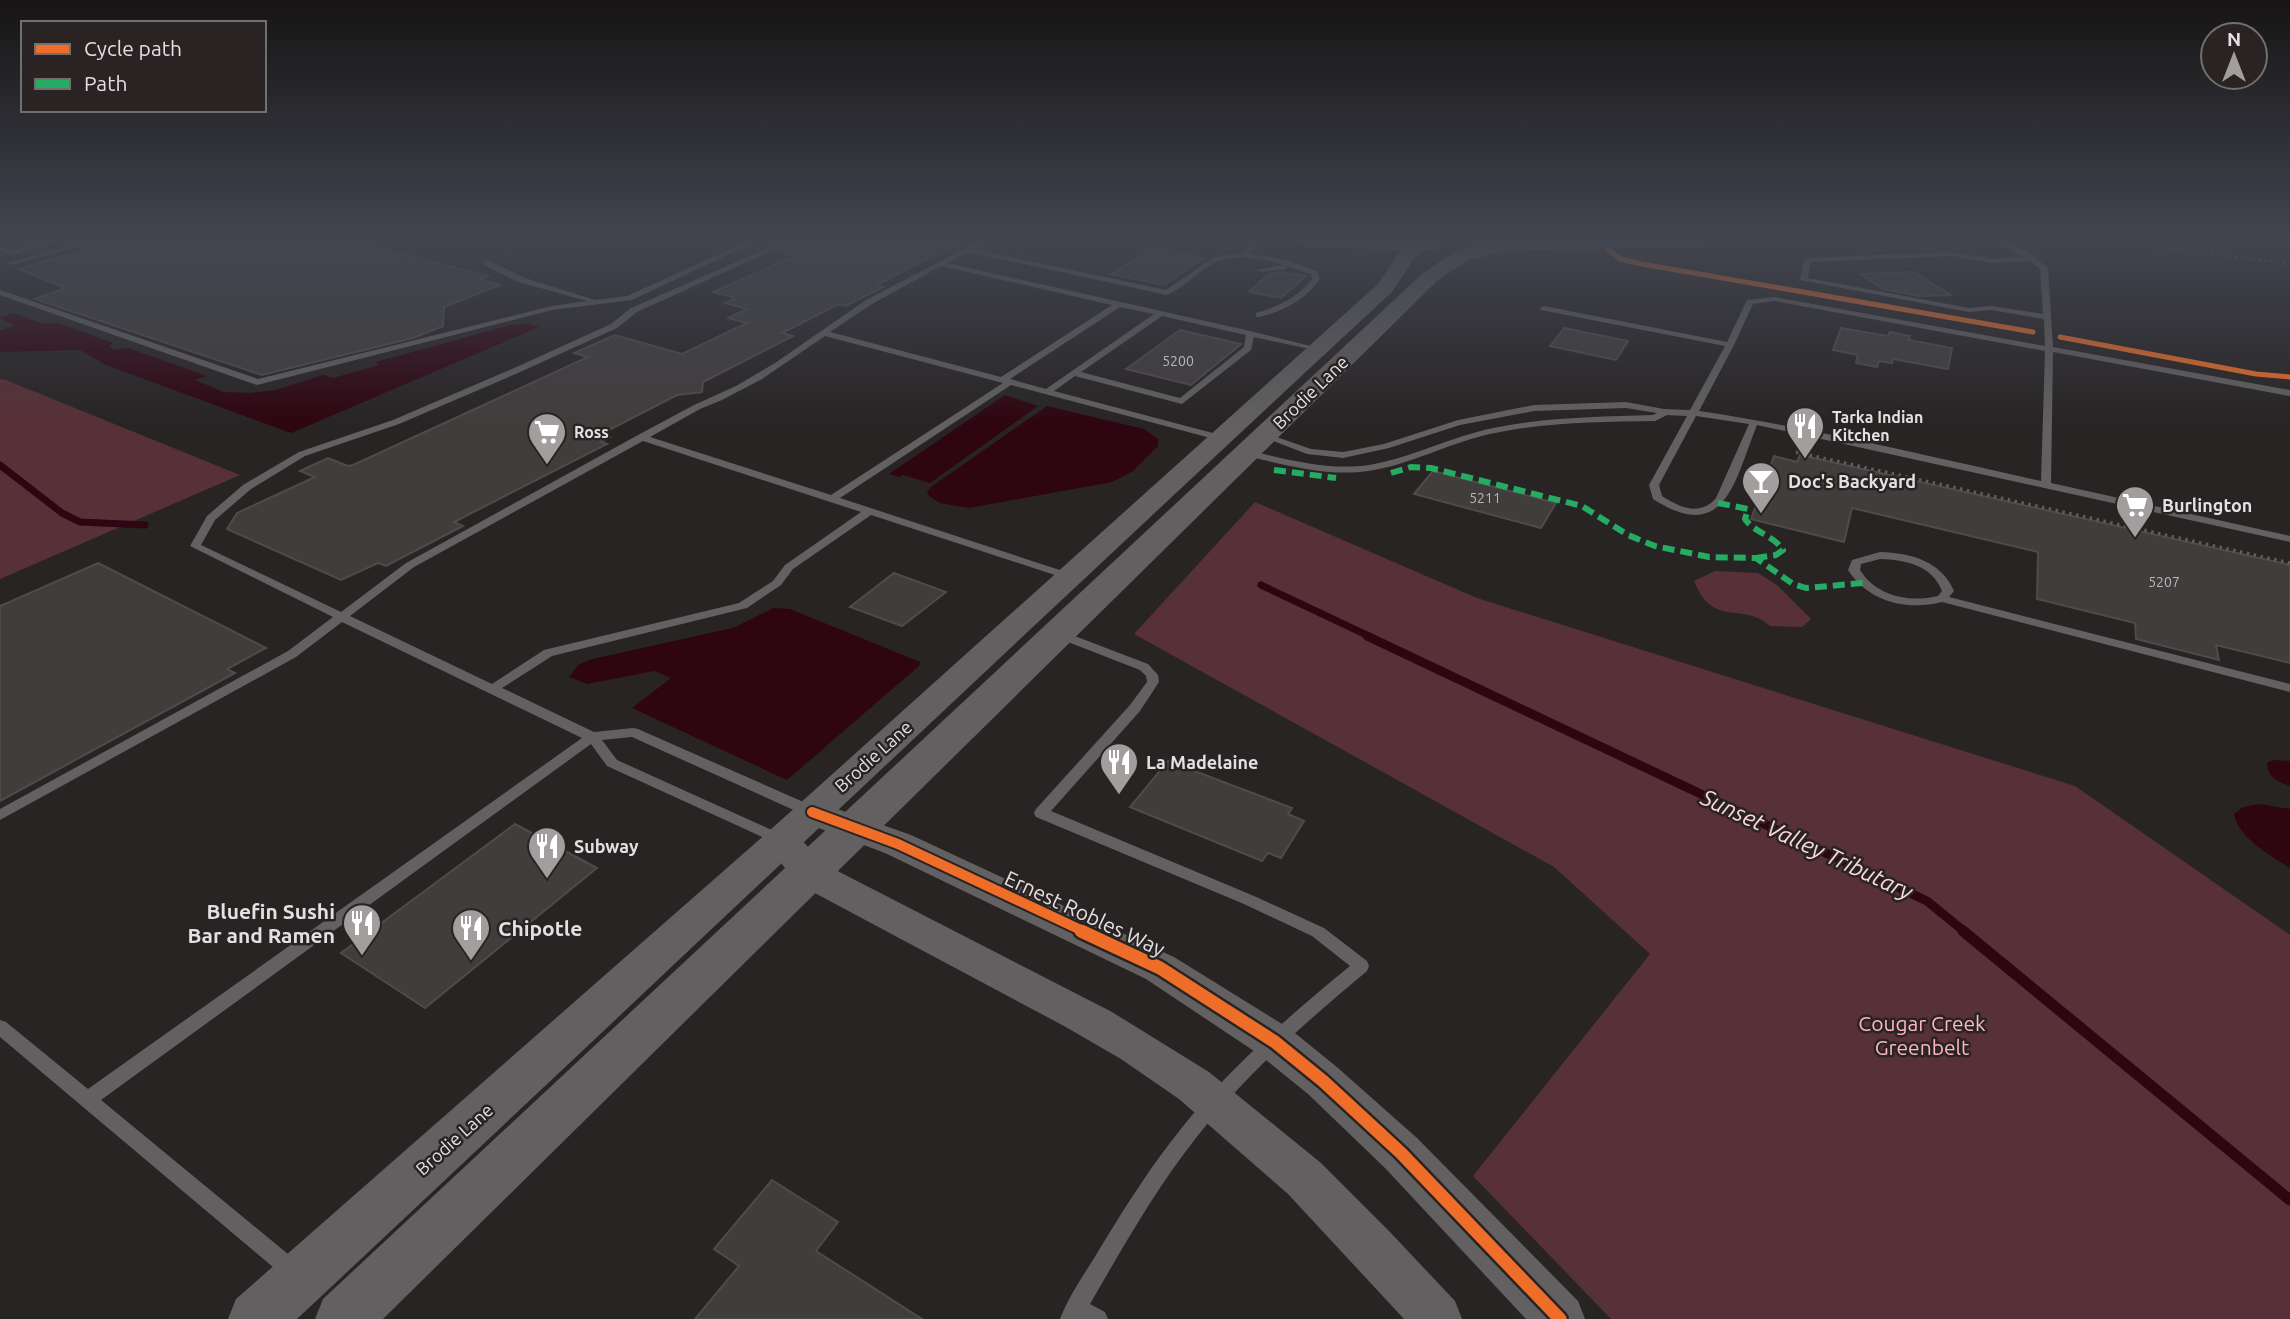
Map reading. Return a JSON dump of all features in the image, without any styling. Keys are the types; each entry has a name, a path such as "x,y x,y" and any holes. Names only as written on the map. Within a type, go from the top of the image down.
{"main road":[{"name":"Brodie Lane","path":"343,1319 796,857 812,812 1370,302"},
{"name":"Brodie Lane","path":"256,1319 796,857 856,829 1404,302"},
{"path":"1177,520 1177,507 1181,500 1218,462 1229,446 1229,442 1221,438"}],"street":[{"name":"Ernest Robles Way","path":"812,812 898,844 1160,968 1275,1042 1323,1081 1401,1153 1560,1319"},
{"path":"796,857 1082,1015 1155,1059 1216,1103 1304,1176 1379,1252 1437,1319"}],"lane":[{"path":"27,302 257,382 552,308 603,302"},
{"path":"653,302 634,310 614,326 515,371 396,422 302,454 247,487 211,518 195,546 592,737 612,763 796,857"},
{"path":"0,815 292,654 410,565 641,437 764,376 872,302"},
{"path":"1109,302 1318,349"},
{"path":"832,499 1124,302"},
{"path":"1259,315 1289,302"},
{"path":"1754,302 1750,302 1730,345 1654,485 1657,497 1671,507 1689,512 1702,513 1717,503 1754,422"},
{"path":"1788,302 2290,393"},
{"path":"1923,302 1969,310 1991,308 2047,317"},
{"path":"2046,302 2046,485"},
{"path":"1544,308 1730,345"},
{"path":"1047,392 1161,313"},
{"path":"824,333 1221,438"},
{"path":"1073,373 1182,401 1248,348 1250,333"},
{"path":"1256,444 1343,455 1386,446 1458,424 1534,408 1626,405 1754,422 2290,539"},
{"path":"1256,444 1341,470 1383,466 1432,447 1491,431 1551,421 1655,418 1664,412"},
{"path":"641,437 1068,576"},
{"path":"492,689 548,653 743,606 777,583 789,567 870,511"},
{"path":"1942,599 1948,591 1947,583 1940,575 1915,562 1886,555 1864,557 1856,562 1854,570 1857,578 1880,594 1920,603 1942,599 2290,688"},
{"path":"1058,634 1144,667 1152,675 1153,682 1135,708 1041,813 1249,900 1318,932 1361,966 1304,1013 1192,1130 1135,1209 1073,1314 1098,1319"},
{"path":"87,1100 592,737 633,732 812,812"},
{"path":"0,1027 302,1278"}],"path":[{"path":"1796,452 2290,563"}],"green space":[{"path":"0,379 6,380 240,475 0,579"},
{"name":"Cougar Creek Greenbelt","path":"1255,502 1477,598 2075,786 2290,935 2290,1319 1611,1319 1473,1176 1650,954 1554,867 1134,634"},
{"path":"1715,571 1758,573 1777,585 1811,619 1802,627 1770,626 1749,615 1719,610 1702,596 1694,581"}],"shaded area":[{"path":"14,313 44,324 58,323 113,343 109,347 115,350 128,348 207,376 195,380 223,392 250,393 276,390 323,375 333,378 379,365 376,362 511,325 530,324 539,327 291,433 106,365 80,350 0,352 0,330 15,326 0,318"},
{"path":"1005,395 1038,406 930,483 889,474"},
{"path":"1047,406 1144,429 1158,439 1158,446 1133,471 1112,482 969,508 940,503 929,496 927,492 931,487"},
{"path":"773,608 790,609 920,662 919,666 787,780 632,708 671,678 654,671 587,684 569,677 578,665 592,659 733,628"},
{"path":"2274,760 2290,761 2290,786 2277,781 2271,775 2267,763"},
{"path":"2260,804 2290,809 2290,868 2256,846 2237,823 2234,814 2243,807"}],"building":[{"path":"43,302 458,302 444,307 443,326 413,338 262,375"},
{"path":"855,302 846,306 839,304 782,333 793,336 703,382 702,392 677,395 601,434 610,437 601,442 607,444 454,522 463,526 386,566 378,563 341,580 227,529 237,513 315,477 300,471 328,458 348,466 353,465 588,357 574,353 615,335 682,354 747,323 728,318 747,309 725,303"},
{"path":"1564,328 1628,341 1616,360 1550,346"},
{"path":"1841,328 1888,336 1890,332 1910,336 1909,340 1952,348 1948,369 1893,359 1892,363 1879,361 1877,367 1856,363 1858,355 1833,350"},
{"path":"1180,330 1241,344 1191,385 1126,369"},
{"path":"1800,455 2290,565 2290,663 2216,645 2219,660 2136,639 2135,623 2037,599 2038,552 1852,508 1844,542 1751,519 1774,456 1797,462"},
{"path":"1433,471 1556,503 1541,528 1414,494"},
{"path":"98,563 266,648 227,669 235,673 0,801 0,606"},
{"path":"894,573 946,592 902,626 850,607"},
{"path":"1168,761 1292,808 1288,814 1304,821 1281,858 1268,853 1262,861 1130,807"},
{"path":"515,824 597,868 425,1008 341,953"},
{"path":"772,1180 838,1222 816,1251 922,1319 695,1319 739,1266 714,1249"}],"waterway":[{"name":"Sunset Valley Tributary","path":"0,465 62,513 80,522 145,525"},
{"name":"Sunset Valley Tributary","path":"1261,585 1371,637"},
{"name":"Sunset Valley Tributary","path":"1367,636 1927,901 1965,932"},
{"name":"Sunset Valley Tributary","path":"1963,931 2290,1200"}],"marked path":[{"path":"1391,473 1411,467 1431,468 1582,506 1640,541 1690,554 1756,558 1793,584 1806,588 1863,583"},
{"path":"1274,470 1336,478"},
{"path":"1718,503 1748,509 1745,519 1749,525 1775,540 1783,550 1776,555 1756,558"}],"cycle path":[{"path":"1858,302 2033,332"},
{"path":"2060,337 2256,374 2290,377"},
{"path":"812,812 898,844 1160,968 1275,1042 1323,1081 1401,1153 1560,1319"}],"place":[{"name":"Tarka Indian Kitchen","path":"1805,460"},
{"name":"Ross","path":"547,466"},
{"name":"Doc's Backyard","path":"1761,515"},
{"name":"Burlington","path":"2135,539"},
{"name":"La Madelaine","path":"1119,796"},
{"name":"Subway","path":"547,880"},
{"name":"Bluefin Sushi Bar and Ramen","path":"362,957"},
{"name":"Chipotle","path":"471,962"}]}
